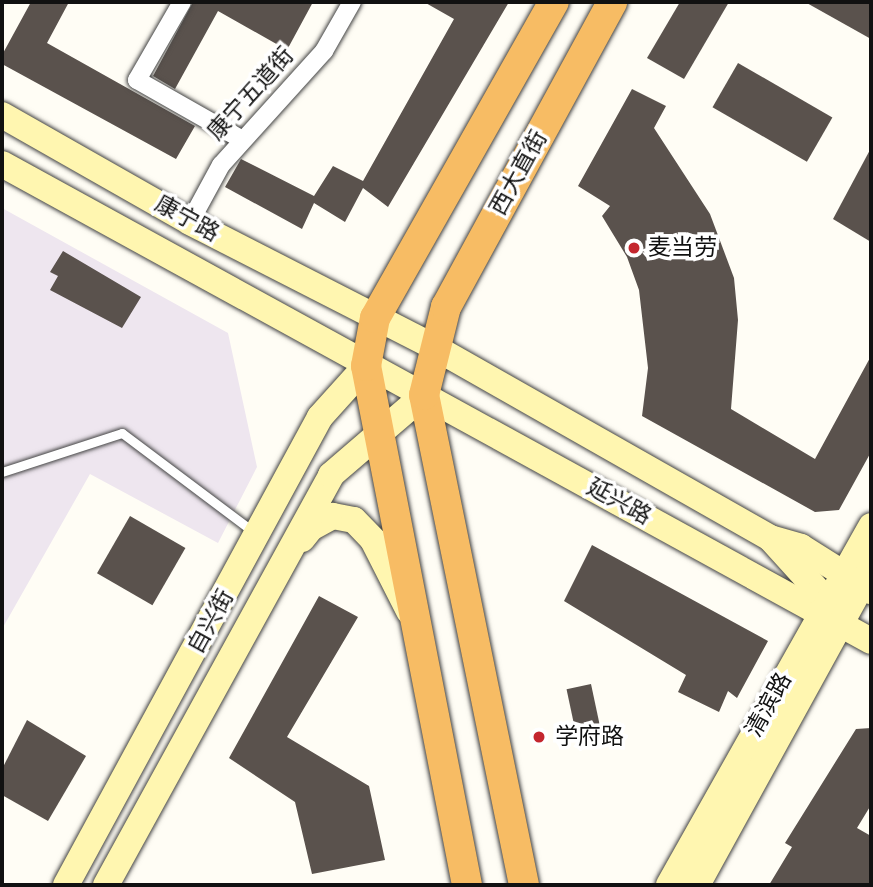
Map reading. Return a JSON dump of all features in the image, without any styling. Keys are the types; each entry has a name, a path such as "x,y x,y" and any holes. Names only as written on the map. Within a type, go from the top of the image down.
{"highway":[{"path":"467,885 376,436 366,366 375,318 554,2"},
{"name":"西大直街","path":"434,347 446,307 612,2"},
{"path":"434,347 424,395 524,885"}],"main road":[{"name":"康宁路","path":"2,115 190,222 375,318"},
{"name":"康宁路","path":"2,164 366,366"},
{"name":"延兴路","path":"375,318 434,347 770,538 801,547 852,598 871,641"},
{"name":"延兴路","path":"366,366 852,598"},
{"name":"自兴街","path":"66,885 320,417 366,366"},
{"name":"自兴街","path":"106,885 331,475 424,395"},
{"path":"285,559 311,528 333,516 354,520 373,540 413,621"},
{"name":"清滨路","path":"697,885 852,598 871,526"},
{"name":"清滨路","path":"669,885 852,598"}],"street":[{"path":"182,2 137,80 241,139"},
{"name":"康宁五道街","path":"190,222 221,164 324,51 352,2"}],"lane":[{"path":"2,472 122,433 258,535"}],"shaded area":[{"path":"2,208 228,333 257,467 218,543 90,474 2,629"}],"building":[{"path":"31,2 69,2 47,43 195,126 176,159 2,64 2,55"},
{"path":"193,2 313,2 287,50 218,11 175,89 153,76"},
{"path":"424,2 509,2 388,207 363,188 345,222 314,203 302,229 225,187 241,159 314,196 333,166 363,181 454,19"},
{"path":"680,2 729,2 684,79 647,58"},
{"path":"805,2 871,2 871,39"},
{"path":"738,63 832,118 807,162 712,107"},
{"path":"632,89 666,106 654,128 710,214 734,278 738,320 731,409 815,459 871,356 871,452 839,510 815,512 642,416 648,368 639,290 627,257 602,216 610,206 578,186"},
{"path":"871,148 871,242 833,219"},
{"path":"63,251 141,297 122,328 50,290 58,276 50,272"},
{"path":"130,516 185,548 152,605 97,573"},
{"path":"592,545 768,641 737,698 728,691 719,712 678,692 686,675 564,601"},
{"path":"319,596 358,617 287,737 369,786 385,860 312,874 295,802 229,758"},
{"path":"591,684 603,742 579,747 567,689"},
{"path":"27,720 86,756 48,821 2,795 2,769"},
{"path":"871,728 871,805 857,828 871,836 871,885 769,885 792,847 785,843 856,729"}],"place":[{"name":"麦当劳","path":"634,248"},
{"name":"学府路","path":"539,737"}]}
